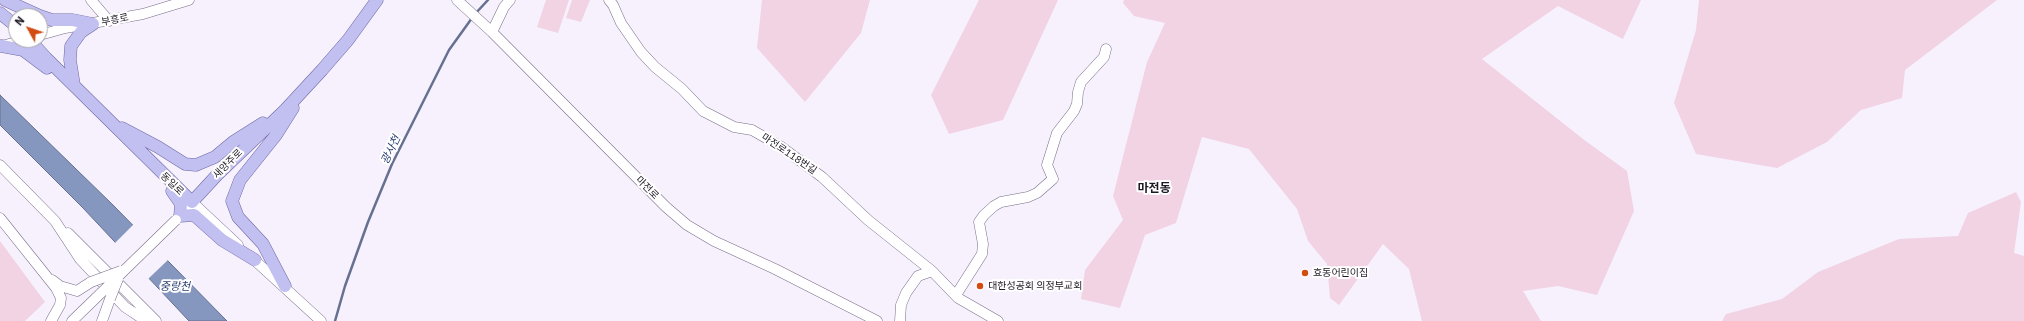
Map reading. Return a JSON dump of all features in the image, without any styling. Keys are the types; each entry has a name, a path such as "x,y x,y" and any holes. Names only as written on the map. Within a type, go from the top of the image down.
{"main road":[{"path":"5,0 22,8"},
{"name":"새양주로","path":"192,202 217,174 306,87 348,40 369,6 377,0"},
{"path":"0,13 8,20"},
{"path":"48,19 73,20 93,24"},
{"path":"77,89 70,60 71,46 81,32 93,24"},
{"path":"0,46 23,50 77,89"},
{"name":"동일로","path":"37,48 192,202"},
{"path":"285,286 263,244 238,217 232,201 240,180 276,135 306,87"},
{"path":"115,125 158,147 185,164 196,165 215,157 233,142 264,122 272,121"},
{"path":"137,149 182,204 178,218 194,215 222,240 255,260"}],"street":[{"path":"91,0 109,21"},
{"name":"부흥로","path":"48,33 65,28 143,14 189,0"},
{"name":"마전로","path":"456,0 489,29 666,207 687,225 714,241 775,269 877,321"},
{"path":"489,29 510,0"},
{"name":"마전로118번길","path":"609,0 613,5 621,23 641,52 655,67 682,89 703,111 734,127 752,130 780,146 822,177 863,215 932,271 956,296 998,321"},
{"path":"956,296 982,254 983,244 980,222 984,215 1001,202 1028,197 1036,193 1053,179 1047,165 1054,138 1074,111 1082,82 1106,54 1106,49"},
{"path":"0,165 156,321"},
{"name":"동일로","path":"192,202 208,219 285,286 321,321"},
{"name":"새양주로","path":"72,321 106,296 122,272 178,218 192,202"},
{"path":"0,218 56,288 60,298 60,305 51,321"},
{"path":"55,221 80,259 125,307 146,321"},
{"path":"900,321 901,305 906,293 918,276 932,271"},
{"path":"46,275 60,286 77,291 91,282 122,272"},
{"path":"102,321 106,296"}],"shaded area":[{"path":"546,0 569,0 558,33 537,27"},
{"path":"572,0 590,0 581,22 566,18"},
{"path":"762,0 870,0 861,33 805,102 757,48"},
{"path":"979,0 1058,0 1003,120 949,134 931,95"},
{"path":"1124,0 1641,0 1623,39 1558,6 1482,59 1583,139 1627,171 1634,211 1597,295 1558,286 1523,291 1541,321 1422,321 1409,269 1383,244 1339,305 1330,298 1327,264 1308,241 1297,209 1249,149 1202,137 1176,223 1145,235 1120,308 1081,299 1085,270 1123,220 1113,196 1147,62 1165,23 1134,16 1123,3"},
{"path":"1699,0 1997,0 1905,70 1902,98 1861,110 1827,142 1777,168 1696,154 1674,103 1696,30"},
{"path":"2016,192 2021,202 2014,253 2024,256 2024,321 1722,321 1726,314 1782,299 1818,272 1899,239 1958,236 1968,213"},
{"path":"0,241 45,302 25,321 0,321"}],"water":[{"name":"중랑천","path":"0,95 113,205 227,321 189,321 83,208 0,125"}],"pier":[{"path":"134,224 169,259 147,280 114,244"}],"waterway":[{"name":"광사천","path":"475,14 488,0"},
{"name":"광사천","path":"335,321 345,286 368,222 392,164 449,50 472,18"}],"place":[{"name":"효동어린이집","path":"1305,273"},
{"name":"대한성공회 의정부교회","path":"980,286"}],"district":[{"name":"마전동","path":"1154,189"}]}
